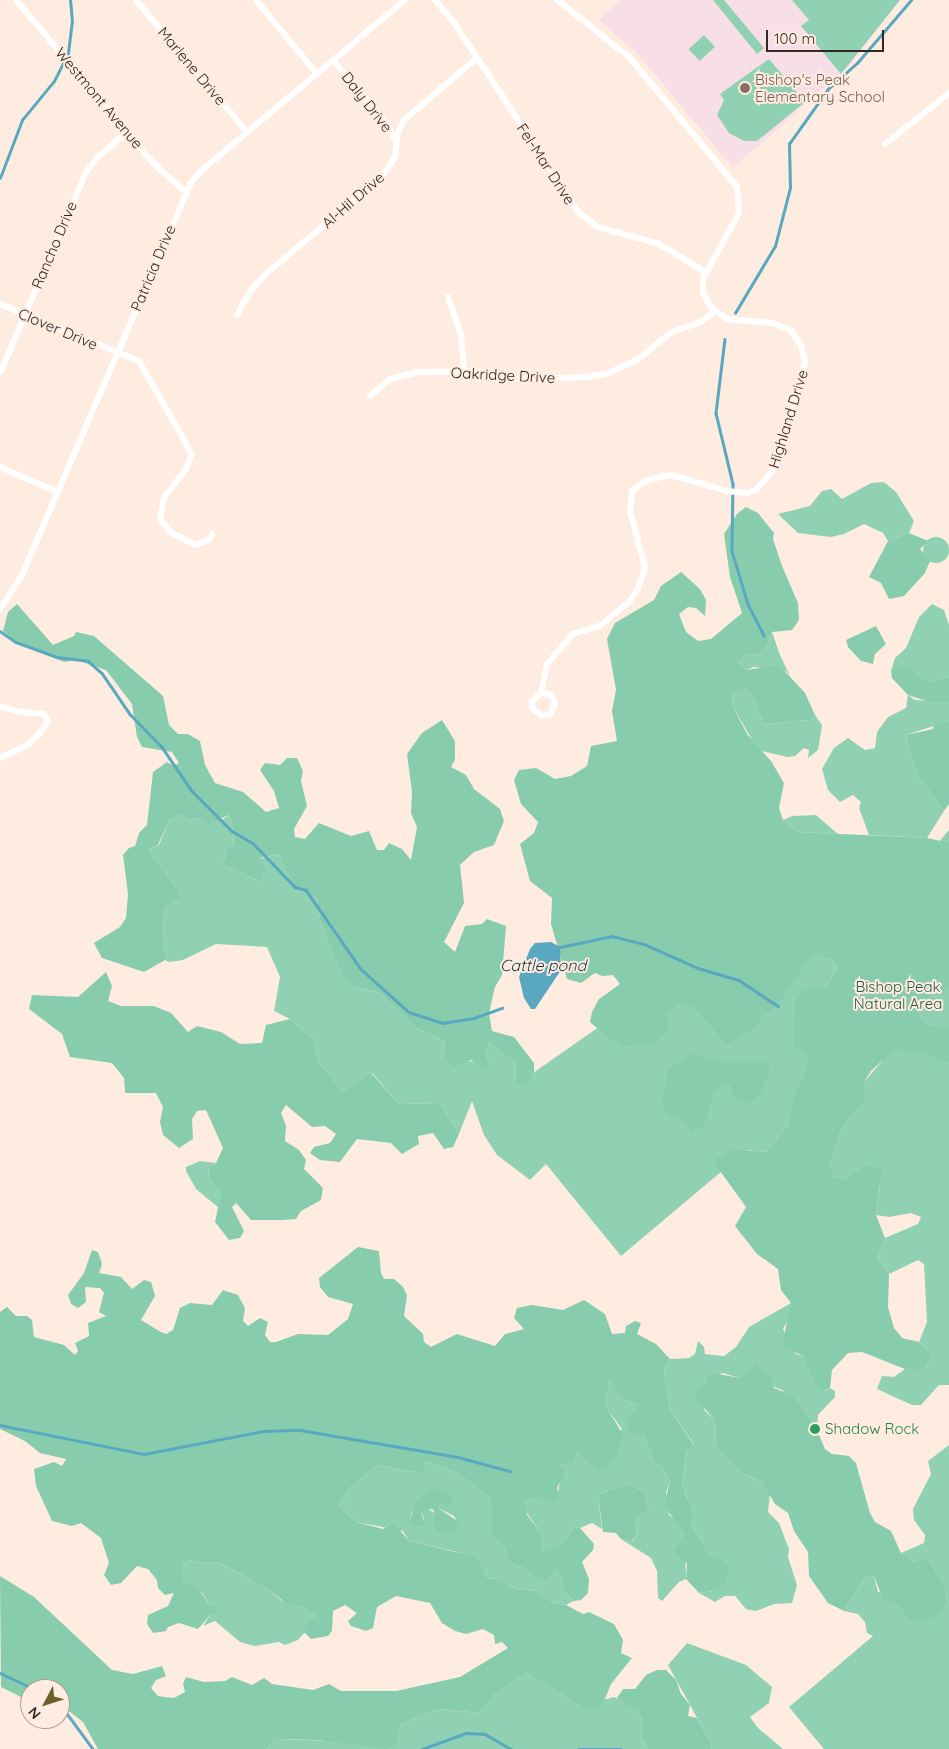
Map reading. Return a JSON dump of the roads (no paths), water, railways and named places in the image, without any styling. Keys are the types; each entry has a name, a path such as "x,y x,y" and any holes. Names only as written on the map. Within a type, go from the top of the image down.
{"street":[{"name":"Westmont Avenue","path":"16,0 164,175 186,192"},
{"name":"Marlene Drive","path":"136,0 247,132"},
{"path":"256,0 317,74"},
{"name":"Patricia Drive","path":"0,609 22,575 186,192 201,171 405,0"},
{"name":"Fel-Mar Drive","path":"434,0 477,58 584,219 598,227 659,244 704,272"},
{"path":"557,0 630,58 737,187 739,214 704,272 703,293 715,311"},
{"name":"Al-Hil Drive","path":"238,315 251,290 266,274 383,175 393,162 398,132 404,120 477,58"},
{"name":"Daly Drive","path":"333,60 388,125 396,146"},
{"path":"885,144 949,93"},
{"name":"Rancho Drive","path":"1,371 85,174 97,158 127,132"},
{"path":"448,297 461,334 464,371"},
{"name":"Clover Drive","path":"0,304 117,354 139,361 147,372 192,454 186,469 164,498 160,518 163,525 195,545 209,540 212,534"},
{"name":"Oakridge Drive","path":"370,396 399,375 464,371 490,372 517,379 602,375 637,360 672,332 701,322 715,311"},
{"name":"Highland Drive","path":"541,692 547,664 573,634 600,626 629,602 638,589 645,567 630,511 630,500 637,486 671,475 727,491 747,493 768,479 775,468 805,363 802,345 784,327 726,319 715,311"},
{"path":"0,467 58,492"},
{"path":"0,706 20,712 43,714 48,720 42,731 26,745 0,758"}],"water":[{"name":"Cattle pond","path":"551,942 560,947 561,970 535,1009 531,1009 524,998 519,977 530,949 535,943"}],"waterway":[{"path":"0,178 22,120 54,81 68,53 72,22 70,0"},
{"path":"735,313 775,246 790,188 789,144 828,89 857,63 911,0"},
{"path":"725,339 716,413 733,484 732,551 748,604 764,635"},
{"path":"0,631 16,642 57,657 88,661 102,673 130,714 162,747 192,791 232,831 253,843 295,887 306,890 361,969 409,1012 442,1023 474,1018 502,1008"},
{"path":"560,947 612,936 644,944 698,968 739,980 778,1006"},
{"path":"0,1425 144,1454 263,1431 300,1430 458,1457 510,1471"},
{"path":"0,1673 20,1682"},
{"path":"70,1718 93,1749"},
{"path":"422,1749 466,1733 485,1734 511,1749"},
{"path":"579,1749 621,1749"}],"place":[{"name":"Bishop's Peak Elementary School","path":"745,88"},
{"name":"Shadow Rock","path":"815,1429"}],"park label":[{"name":"Bishop Peak Natural Area","path":"898,994"}]}
